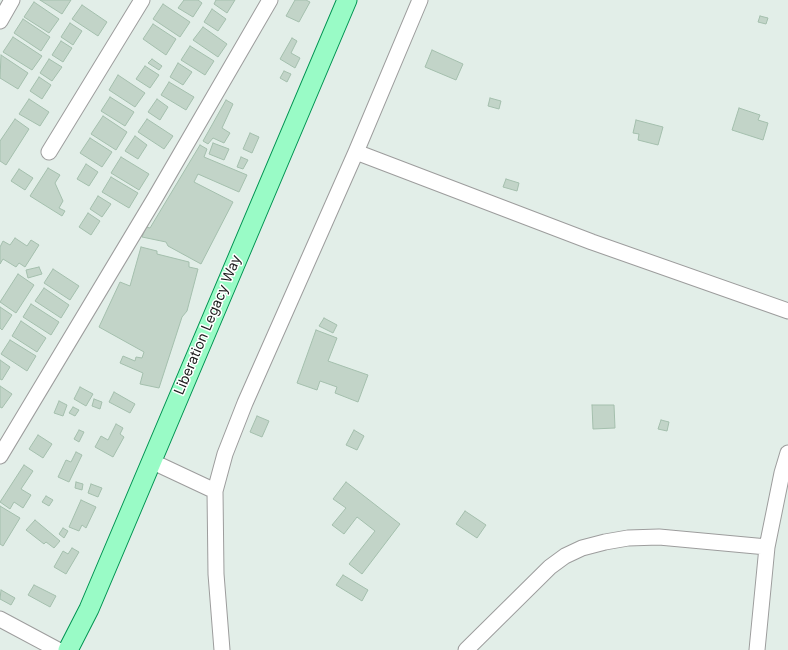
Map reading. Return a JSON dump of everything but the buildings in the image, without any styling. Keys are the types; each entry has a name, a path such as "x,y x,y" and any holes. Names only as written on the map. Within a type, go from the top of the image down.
{"main road":[{"name":"Liberation Legacy Way","path":"68,650 89,609 347,0"}],"street":[{"path":"0,21 12,0"},
{"path":"49,152 142,0"},
{"path":"0,456 151,205 270,0"},
{"path":"222,650 216,574 214,491 225,454 245,403 356,152 420,0"},
{"path":"356,152 592,242 788,312"},
{"path":"757,650 767,547 782,473 788,453"},
{"path":"151,461 214,491"},
{"path":"466,650 550,567 565,556 582,548 628,538 659,537 767,547"},
{"path":"0,619 58,650"}]}
